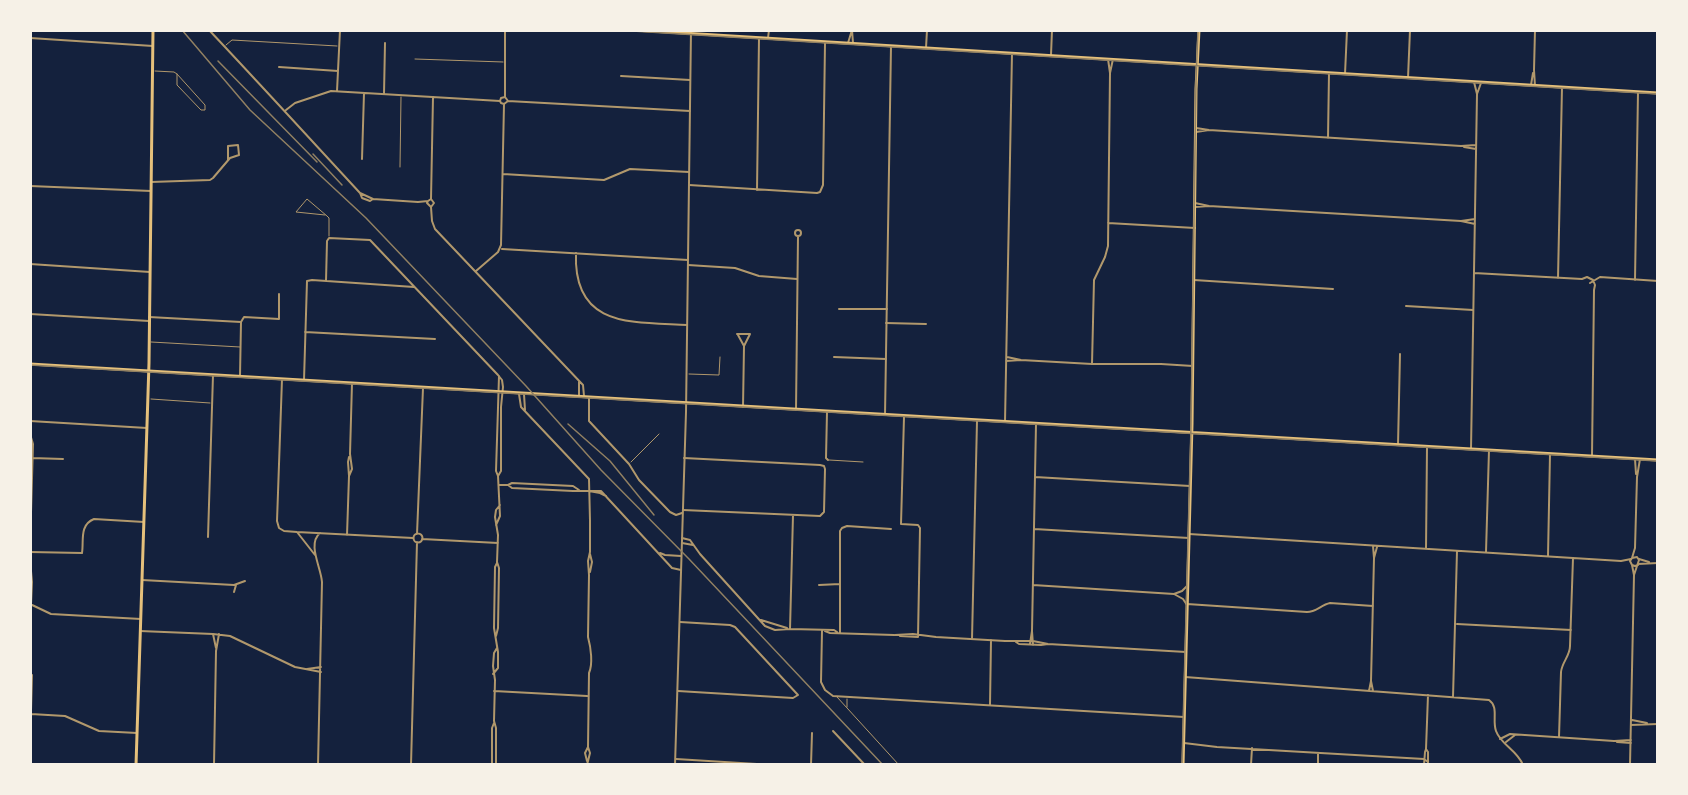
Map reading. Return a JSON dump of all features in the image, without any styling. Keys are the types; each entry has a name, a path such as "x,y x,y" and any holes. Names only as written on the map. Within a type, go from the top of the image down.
{"main road":[{"path":"136,765 149,371 153,30"},
{"path":"634,30 1658,93"},
{"path":"1183,765 1199,30"},
{"path":"30,364 1658,460"}],"street":[{"path":"209,30 366,198 429,203"},
{"path":"337,91 340,30"},
{"path":"505,30 505,98 508,101"},
{"path":"768,38 769,30"},
{"path":"851,43 852,30"},
{"path":"926,48 927,30"},
{"path":"1051,56 1052,30"},
{"path":"1345,74 1347,30"},
{"path":"1408,78 1410,30"},
{"path":"1533,85 1535,30"},
{"path":"675,765 686,404 691,32"},
{"path":"30,38 153,46"},
{"path":"757,190 759,38"},
{"path":"689,185 820,192 823,185 825,42"},
{"path":"384,94 385,43"},
{"path":"885,415 891,46"},
{"path":"1005,422 1012,53"},
{"path":"1092,364 1094,280 1107,253 1110,59"},
{"path":"279,67 338,70"},
{"path":"1328,138 1329,73"},
{"path":"621,75 690,80"},
{"path":"1471,449 1477,94 1474,82"},
{"path":"1477,94 1481,82"},
{"path":"1558,278 1562,87"},
{"path":"285,110 298,102 326,92 337,91 500,101 504,104"},
{"path":"1635,280 1638,92"},
{"path":"362,159 364,93"},
{"path":"433,97 429,203 434,227 584,385 584,398"},
{"path":"500,101 501,98 505,98"},
{"path":"504,104 508,101 690,111"},
{"path":"475,272 495,255 502,241 504,104"},
{"path":"1196,130 1476,147"},
{"path":"151,182 209,181 230,156"},
{"path":"503,174 604,180 630,169 689,172"},
{"path":"30,186 151,191"},
{"path":"1195,205 1461,221 1475,224"},
{"path":"1461,221 1475,219"},
{"path":"1108,223 1195,228"},
{"path":"796,410 798,236"},
{"path":"326,281 329,238 370,240 499,376 503,393 501,471 498,476"},
{"path":"500,249 688,260"},
{"path":"576,253 580,287 589,302 600,311 612,318 687,325"},
{"path":"30,264 150,272"},
{"path":"687,265 735,268 759,276 797,279"},
{"path":"1474,273 1582,279 1592,282 1600,277 1658,281"},
{"path":"304,380 306,283 310,280 415,288"},
{"path":"1194,280 1333,289"},
{"path":"1592,282 1594,290 1592,456"},
{"path":"240,376 241,322 244,317 279,319 279,294"},
{"path":"1406,306 1473,310"},
{"path":"839,309 887,309"},
{"path":"30,314 241,322"},
{"path":"886,323 926,324"},
{"path":"305,332 435,339"},
{"path":"743,407 744,346 750,334 737,334 744,346"},
{"path":"1398,445 1400,354"},
{"path":"834,357 886,359"},
{"path":"1006,359 1193,366"},
{"path":"207,537 213,375"},
{"path":"496,765 493,674 498,667 496,636 499,568 496,525 500,517 500,505 496,471 499,376"},
{"path":"282,379 277,524 282,530 297,532 413,538 417,542 411,765"},
{"path":"579,382 579,397"},
{"path":"347,535 352,383"},
{"path":"413,538 417,534 423,388"},
{"path":"519,394 520,404 588,477 592,566 589,575 588,638 591,670 588,673 588,747 590,753 587,764"},
{"path":"525,410 526,394"},
{"path":"589,398 589,421 670,513 676,515 683,511 818,516 824,512 824,466 684,458"},
{"path":"827,412 825,454 828,459"},
{"path":"904,416 901,524 916,525 920,528 919,636"},
{"path":"30,421 147,428"},
{"path":"972,639 977,421"},
{"path":"1031,643 1036,424"},
{"path":"30,434 33,441 30,547"},
{"path":"1426,549 1428,447"},
{"path":"1486,552 1489,450"},
{"path":"1548,556 1551,454"},
{"path":"32,458 63,459"},
{"path":"1635,459 1637,477"},
{"path":"1630,765 1634,575 1631,564 1635,548 1637,477 1640,459"},
{"path":"1035,477 1190,486"},
{"path":"498,485 512,483 573,486 579,490"},
{"path":"532,484 532,489"},
{"path":"536,489 537,484"},
{"path":"508,485 512,488 579,490 600,493 606,496 672,568 681,570"},
{"path":"790,629 793,515"},
{"path":"30,552 82,553 84,527 94,519 144,522"},
{"path":"838,632 840,533 842,528 847,526 891,529"},
{"path":"1034,530 1486,552 1621,561 1635,566 1649,562"},
{"path":"297,532 317,558"},
{"path":"318,765 322,582 314,542 320,533"},
{"path":"417,534 421,535 422,539"},
{"path":"417,542 422,539 498,543"},
{"path":"683,541 690,540 765,626 771,629 1186,652"},
{"path":"683,541 693,545"},
{"path":"1369,691 1374,558 1372,546"},
{"path":"1374,558 1377,546"},
{"path":"1634,575 1638,565 1635,548"},
{"path":"658,551 665,555 681,556"},
{"path":"1453,697 1457,551"},
{"path":"1621,561 1635,557 1658,563"},
{"path":"1559,737 1561,672 1570,650 1573,558"},
{"path":"30,560 31,604 51,614 141,619"},
{"path":"142,580 236,585 245,581"},
{"path":"1033,585 1172,594 1183,591 1188,582"},
{"path":"819,585 840,584"},
{"path":"234,592 236,585"},
{"path":"1172,594 1183,599 1187,606 1306,612 1315,611 1330,603 1373,606"},
{"path":"761,620 790,629"},
{"path":"678,691 793,698 798,696 798,692 735,627 680,622"},
{"path":"1456,624 1571,630"},
{"path":"140,631 219,634 235,638 287,664 321,672"},
{"path":"823,631 821,684 835,696 1184,717"},
{"path":"213,634 216,651"},
{"path":"214,765 216,651 219,634"},
{"path":"990,705 991,640"},
{"path":"304,669 321,667"},
{"path":"30,746 32,675"},
{"path":"1185,677 1486,699 1492,702 1495,708 1495,727 1500,738 1518,755 1523,765"},
{"path":"1371,681 1373,691"},
{"path":"494,691 588,696"},
{"path":"1427,764 1424,759 1428,695"},
{"path":"31,714 65,716 99,731 137,733"},
{"path":"1631,720 1650,724"},
{"path":"492,765 494,721"},
{"path":"1631,725 1658,724"},
{"path":"833,731 865,765"},
{"path":"811,765 812,733"},
{"path":"1500,738 1508,734 1631,742"},
{"path":"1505,743 1515,735"},
{"path":"1184,743 1424,759"},
{"path":"1251,765 1252,748"},
{"path":"1426,749 1427,764"},
{"path":"1318,753 1318,765"},
{"path":"676,759 772,765"}],"lane":[{"path":"225,46 232,40 339,46"},
{"path":"415,59 504,62"},
{"path":"153,71 173,71 177,74 205,105 206,110 201,110 177,85 177,74"},
{"path":"400,167 401,95"},
{"path":"325,214 296,212 307,199 325,214 329,219 329,238"},
{"path":"149,342 241,347"},
{"path":"686,374 719,375 720,357"},
{"path":"148,398 212,403"},
{"path":"629,464 659,434"},
{"path":"828,459 863,462"},
{"path":"835,696 899,765"},
{"path":"846,709 847,697"}],"tram line":[{"path":"616,30 1658,94"},
{"path":"1182,765 1198,30"},
{"path":"30,365 1658,461"}],"railway":[{"path":"182,30 250,110 366,218 526,386 601,470 689,559 883,765"},
{"path":"218,61 317,162"},
{"path":"313,154 342,185"},
{"path":"568,424 610,461 654,515"}]}
